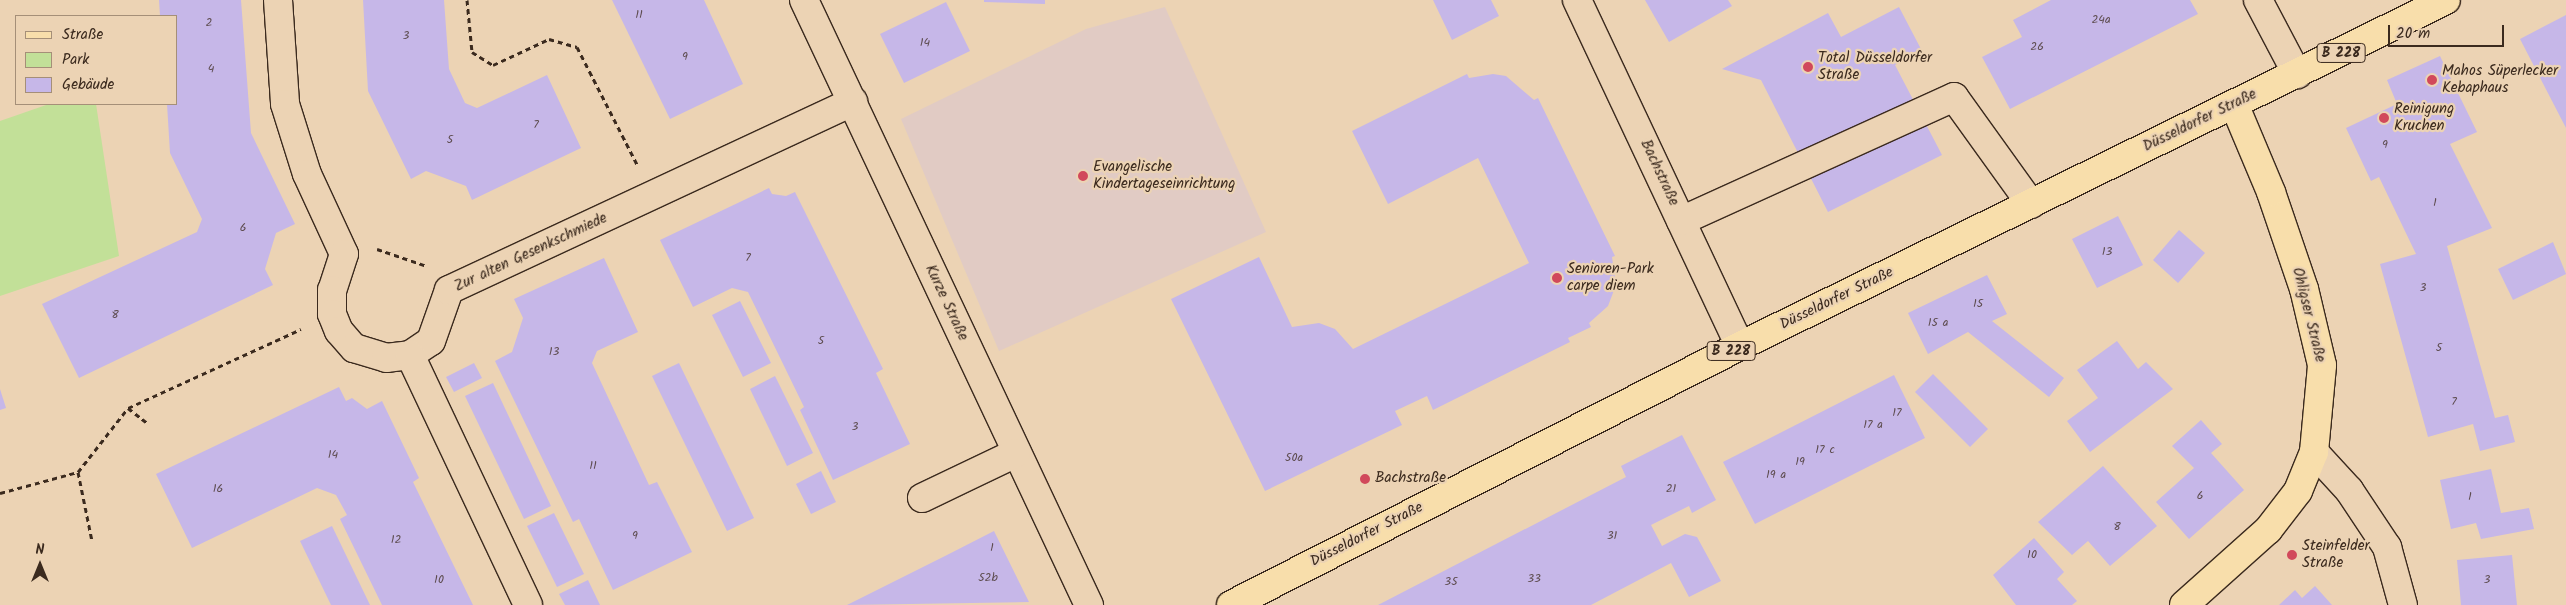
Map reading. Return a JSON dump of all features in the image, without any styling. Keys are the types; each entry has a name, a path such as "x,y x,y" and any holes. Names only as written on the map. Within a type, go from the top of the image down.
{"main road":[{"name":"Düsseldorfer Straße","path":"1231,605 1740,346 2446,0"},
{"name":"Ohligser Straße","path":"2184,605 2268,530 2298,491 2314,452 2322,365 2304,289 2271,192 2234,104"}],"street":[{"path":"278,0 284,104 307,174 344,254"},
{"name":"Kurze Straße","path":"804,0 1089,605"},
{"name":"Bachstraße","path":"1577,0 1740,346"},
{"path":"2258,0 2297,74"},
{"path":"1681,221 1954,97 2031,204"},
{"name":"Zur alten Gesenkschmiede","path":"344,254 332,290 332,314 339,331 354,348 386,358 410,355 431,342 449,290 654,197 853,102"},
{"path":"410,355 528,605"},
{"path":"2314,452 2349,490 2387,547 2403,605"},
{"path":"922,498 1016,453"}],"path":[{"path":"467,0 472,52 493,65 549,39 577,47 654,197"},
{"path":"344,254 382,248 426,265 449,290"},
{"path":"0,493 78,472 128,408 332,314"},
{"path":"128,408 147,423"},
{"path":"78,472 92,540"}],"shaded area":[{"name":"Evangelische Kindertageseinrichtung","path":"1165,7 1266,232 999,351 901,119 1086,29"}],"green space":[{"path":"46,105 96,105 119,256 0,296 0,121"}],"building":[{"path":"159,0 241,0 251,133 295,224 276,233 265,269 273,285 79,378 42,304 197,232 202,219 170,153 167,105 178,105 178,15 160,15"},
{"path":"363,0 444,0 449,69 465,103 477,108 547,75 581,148 472,200 466,186 426,171 411,179 368,91"},
{"path":"612,0 704,0 743,84 670,119"},
{"path":"984,0 1045,0 1045,4 984,2"},
{"path":"1433,0 1491,0 1499,16 1452,40"},
{"path":"1645,0 1728,0 1732,6 1669,42"},
{"path":"2051,0 2190,0 2198,14 2010,109 1982,57 2022,37 2013,20"},
{"path":"946,2 970,51 904,83 880,34"},
{"path":"1899,7 1922,51 1895,65 1942,155 1828,212 1761,80 1722,69 1828,13 1841,37"},
{"path":"2566,15 2566,128 2520,39"},
{"path":"2440,56 2477,132 2450,144 2492,228 2447,246 2495,418 2508,415 2515,442 2480,451 2473,424 2428,437 2380,264 2416,254 2379,177 2371,181 2346,128 2397,104 2387,80"},
{"name":"Senioren-Park carpe diem","path":"1467,74 1469,78 1493,74 1506,76 1534,100 1538,98 1615,256 1612,257 1616,285 1608,306 1589,323 1591,327 1568,338 1570,342 1433,410 1427,396 1395,411 1402,425 1265,491 1171,299 1259,257 1292,327 1319,323 1335,329 1353,349 1529,263 1478,158 1388,204 1352,131"},
{"path":"769,188 772,194 786,196 795,192 883,369 876,373 910,444 833,480 800,410 804,407 748,292 732,288 693,307 660,240"},
{"path":"2118,216 2143,265 2097,288 2072,239"},
{"path":"2179,230 2205,253 2178,283 2153,260"},
{"path":"2553,242 2566,274 2513,300 2498,269"},
{"path":"604,258 638,332 597,351 592,363 649,485 657,482 692,552 613,590 579,519 573,522 495,361 512,352 523,318 514,299"},
{"path":"1987,275 2007,314 1992,321 2064,378 2049,397 1968,332 1928,354 1908,313"},
{"path":"740,301 771,363 743,377 712,315"},
{"path":"2117,341 2138,369 2146,362 2173,389 2090,452 2067,421 2098,398 2077,370"},
{"path":"474,363 482,378 454,392 446,377"},
{"path":"679,363 754,518 727,531 652,376"},
{"path":"1933,374 1988,429 1970,447 1915,392"},
{"path":"1894,375 1925,438 1755,524 1723,462"},
{"path":"775,376 813,453 787,466 750,389"},
{"path":"493,383 551,506 524,519 465,396"},
{"path":"339,387 346,401 352,398 367,409 382,401 419,478 413,482 473,605 382,605 340,519 347,515 336,495 317,488 192,548 156,474"},
{"path":"0,389 6,408 0,410"},
{"path":"2201,420 2222,444 2211,453 2244,490 2189,539 2156,502 2194,468 2172,446"},
{"path":"1682,435 1716,500 1692,513 1689,506 1651,525 1662,546 1685,534 1697,537 1721,581 1689,597 1671,563 1591,605 1378,605 1626,477 1621,466"},
{"path":"2103,466 2157,526 2110,566 2088,541 2072,555 2038,522"},
{"path":"2491,469 2501,513 2529,508 2534,529 2481,539 2476,523 2451,529 2440,480"},
{"path":"821,471 836,502 811,514 796,484"},
{"path":"554,513 584,574 557,587 527,526"},
{"path":"332,526 370,605 331,605 300,541"},
{"path":"994,531 1029,602 847,605 947,555"},
{"path":"2034,538 2064,572 2057,579 2077,601 2072,605 2016,605 1993,575"},
{"path":"2512,555 2517,605 2461,605 2457,560"},
{"path":"588,580 600,605 565,605 559,594"},
{"path":"2315,586 2332,605 2279,605 2295,590 2302,598"}],"place":[{"name":"Total Düsseldorfer Straße","path":"1808,67"},
{"name":"Mahos Süperlecker Kebaphaus","path":"2432,80"},
{"name":"Reinigung Kruchen","path":"2384,118"},
{"name":"Evangelische Kindertageseinrichtung","path":"1083,176"},
{"name":"Senioren-Park carpe diem","path":"1557,278"},
{"name":"Bachstraße","path":"1365,479"},
{"name":"Steinfelder Straße","path":"2292,555"}]}
